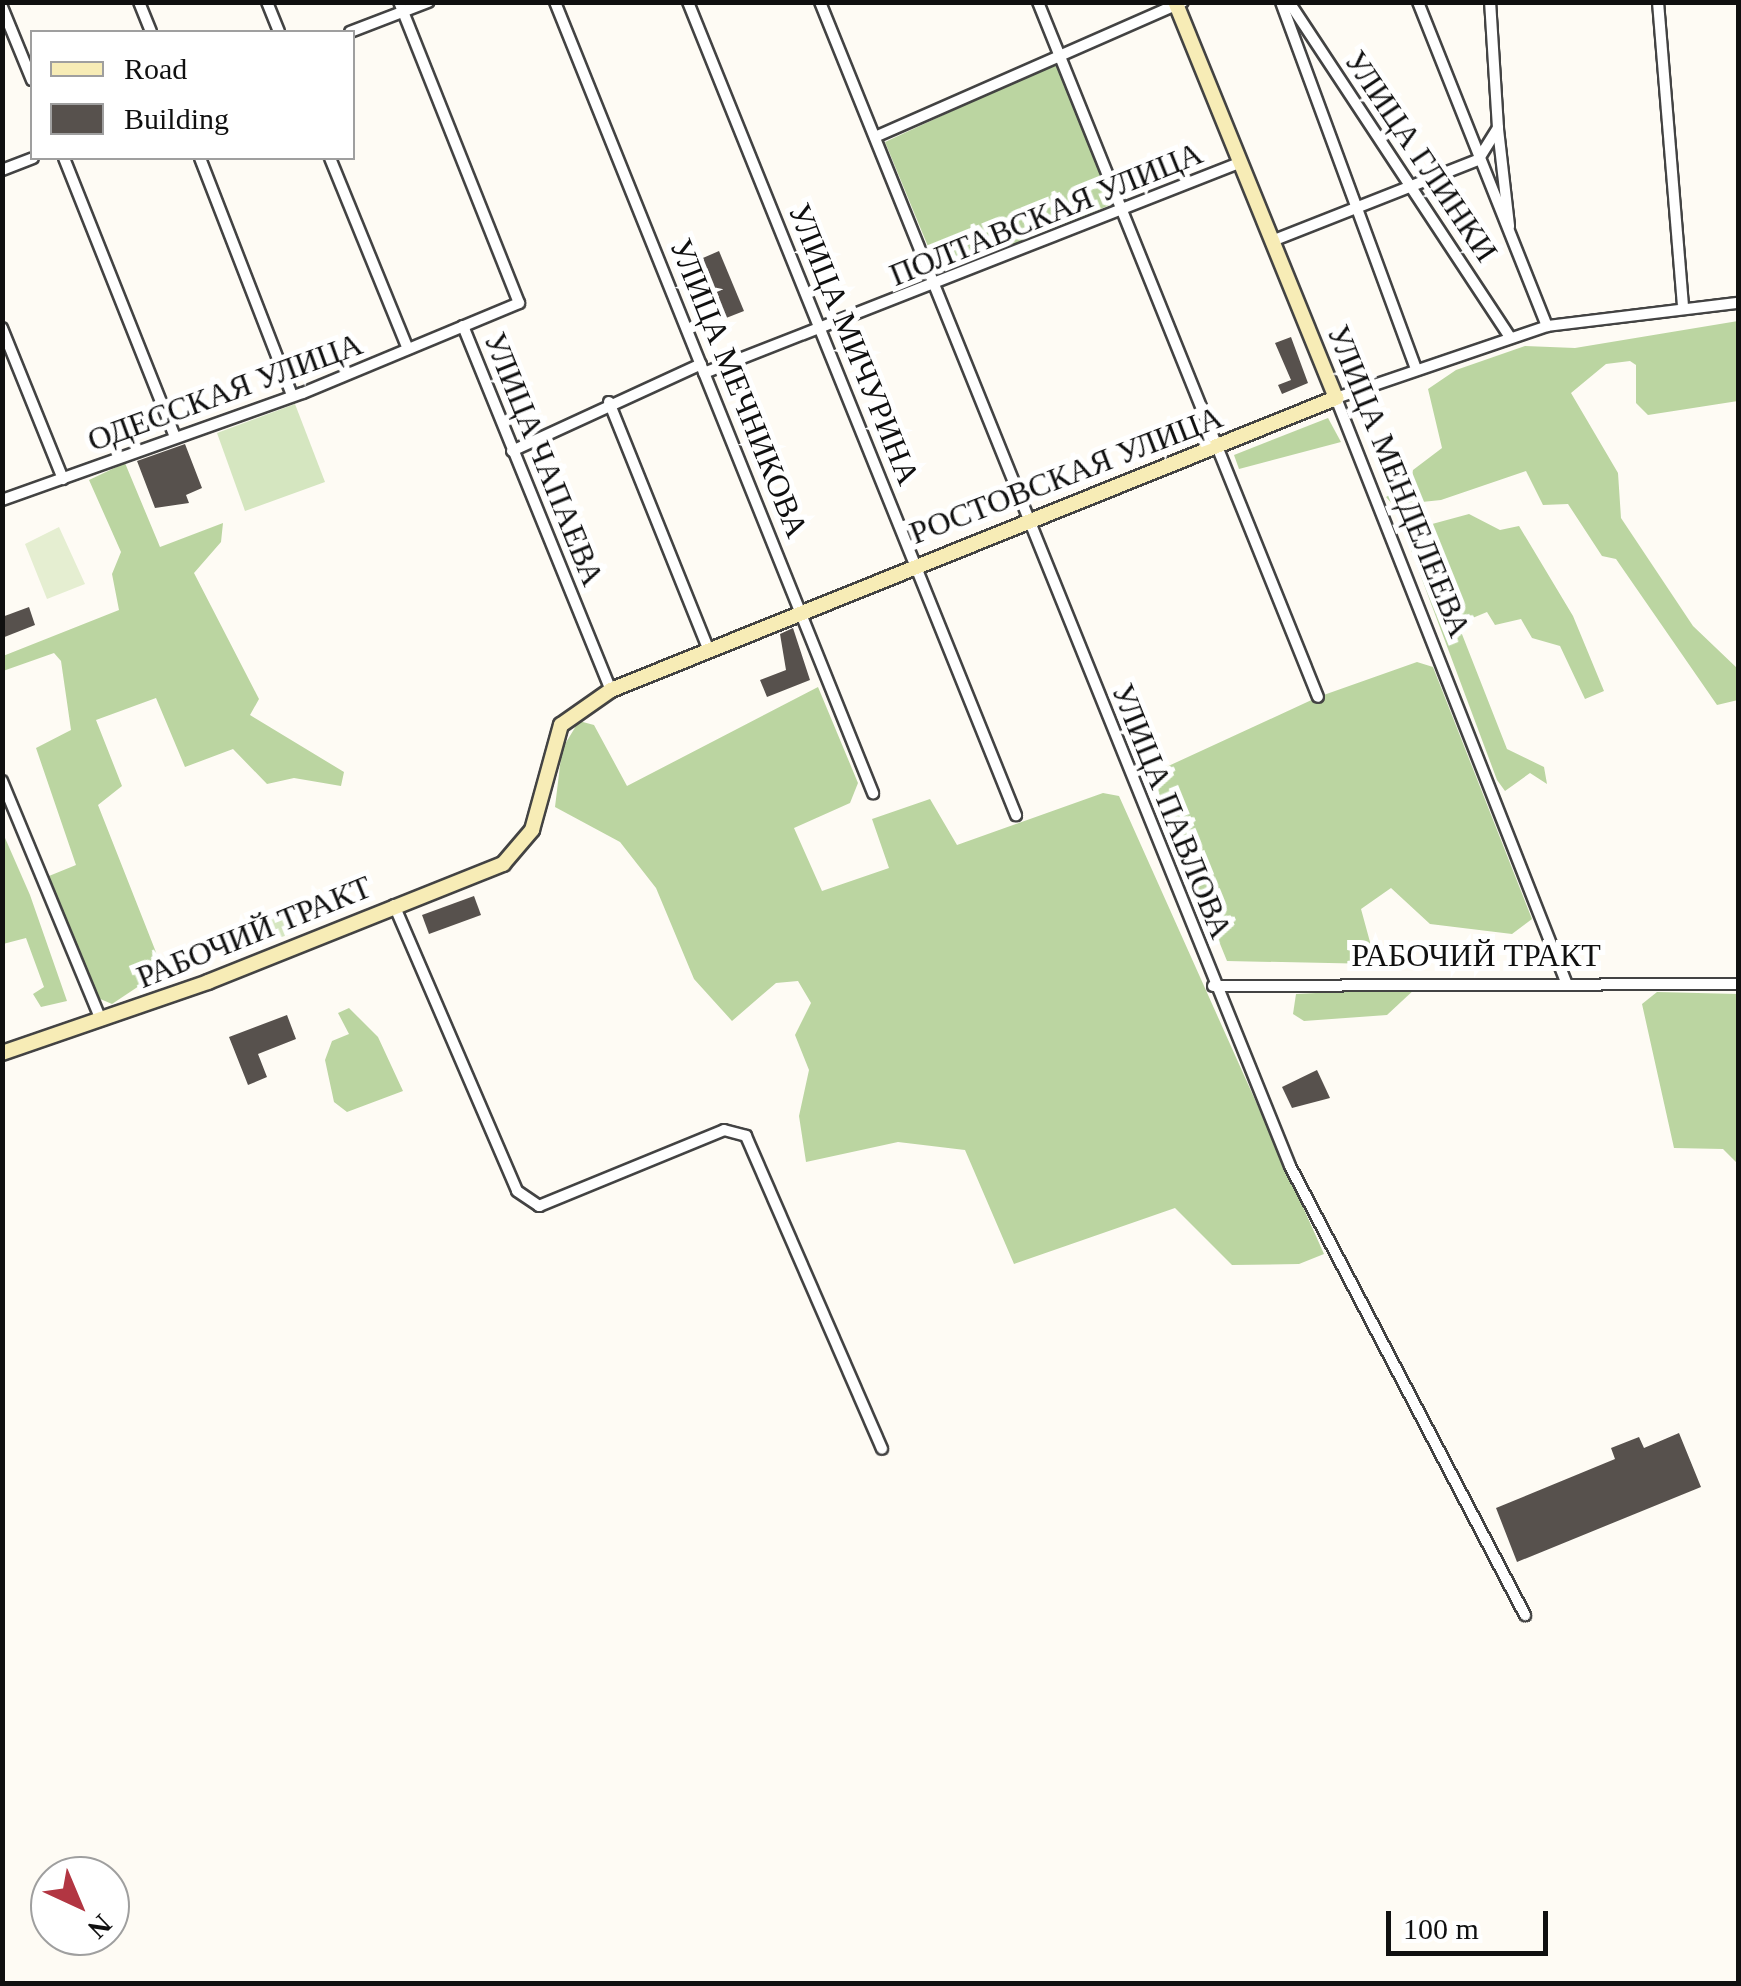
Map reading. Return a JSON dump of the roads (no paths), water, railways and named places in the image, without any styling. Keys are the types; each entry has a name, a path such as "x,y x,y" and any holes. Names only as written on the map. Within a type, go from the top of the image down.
{"street":[{"path":"139,2 150,30"},
{"path":"267,2 278,30"},
{"path":"354,30 401,7 428,2"},
{"name":"УЛИЦА МЕЧНИКОВА","path":"556,2 804,610 874,793"},
{"name":"УЛИЦА МИЧУРИНА","path":"688,2 1016,815"},
{"name":"УЛИЦА ПАВЛОВА","path":"820,2 937,285 1213,986 1290,1166 1525,1615"},
{"path":"1038,2 1221,444 1318,697"},
{"path":"1285,2 1354,210 1415,367"},
{"name":"УЛИЦА ГЛИНКИ","path":"1285,2 1413,186 1510,337"},
{"path":"1418,2 1547,326"},
{"path":"1490,2 1509,235"},
{"path":"1658,2 1683,304"},
{"path":"875,136 1178,4"},
{"name":"УЛИЦА МЕНДЕЛЕЕВА","path":"1178,4 1566,982"},
{"path":"2,7 30,75"},
{"name":"УЛИЦА ЧАПАЕВА","path":"401,7 519,303 462,326 612,690"},
{"path":"1272,241 1478,160 1498,128"},
{"path":"2,170 30,159"},
{"path":"65,160 174,435"},
{"path":"201,160 292,395"},
{"path":"331,160 408,349"},
{"name":"ПОЛТАВСКАЯ УЛИЦА","path":"512,450 608,402 820,332 1239,163"},
{"name":"РОСТОВСКАЯ УЛИЦА","path":"520,850 538,810 551,743 578,711 612,690 916,563 1415,367 1547,326 1683,304 1738,302"},
{"name":"ОДЕССКАЯ УЛИЦА","path":"2,500 292,395 462,326"},
{"path":"2,328 63,480"},
{"path":"608,402 708,648"},
{"path":"2,781 101,1020"},
{"name":"РАБОЧИЙ ТРАКТ","path":"2,1053 101,1020 486,873 520,850"},
{"path":"394,906 517,1191 539,1206 724,1130 746,1136 882,1448"},
{"name":"РАБОЧИЙ ТРАКТ","path":"1213,986 1738,984"}]}
